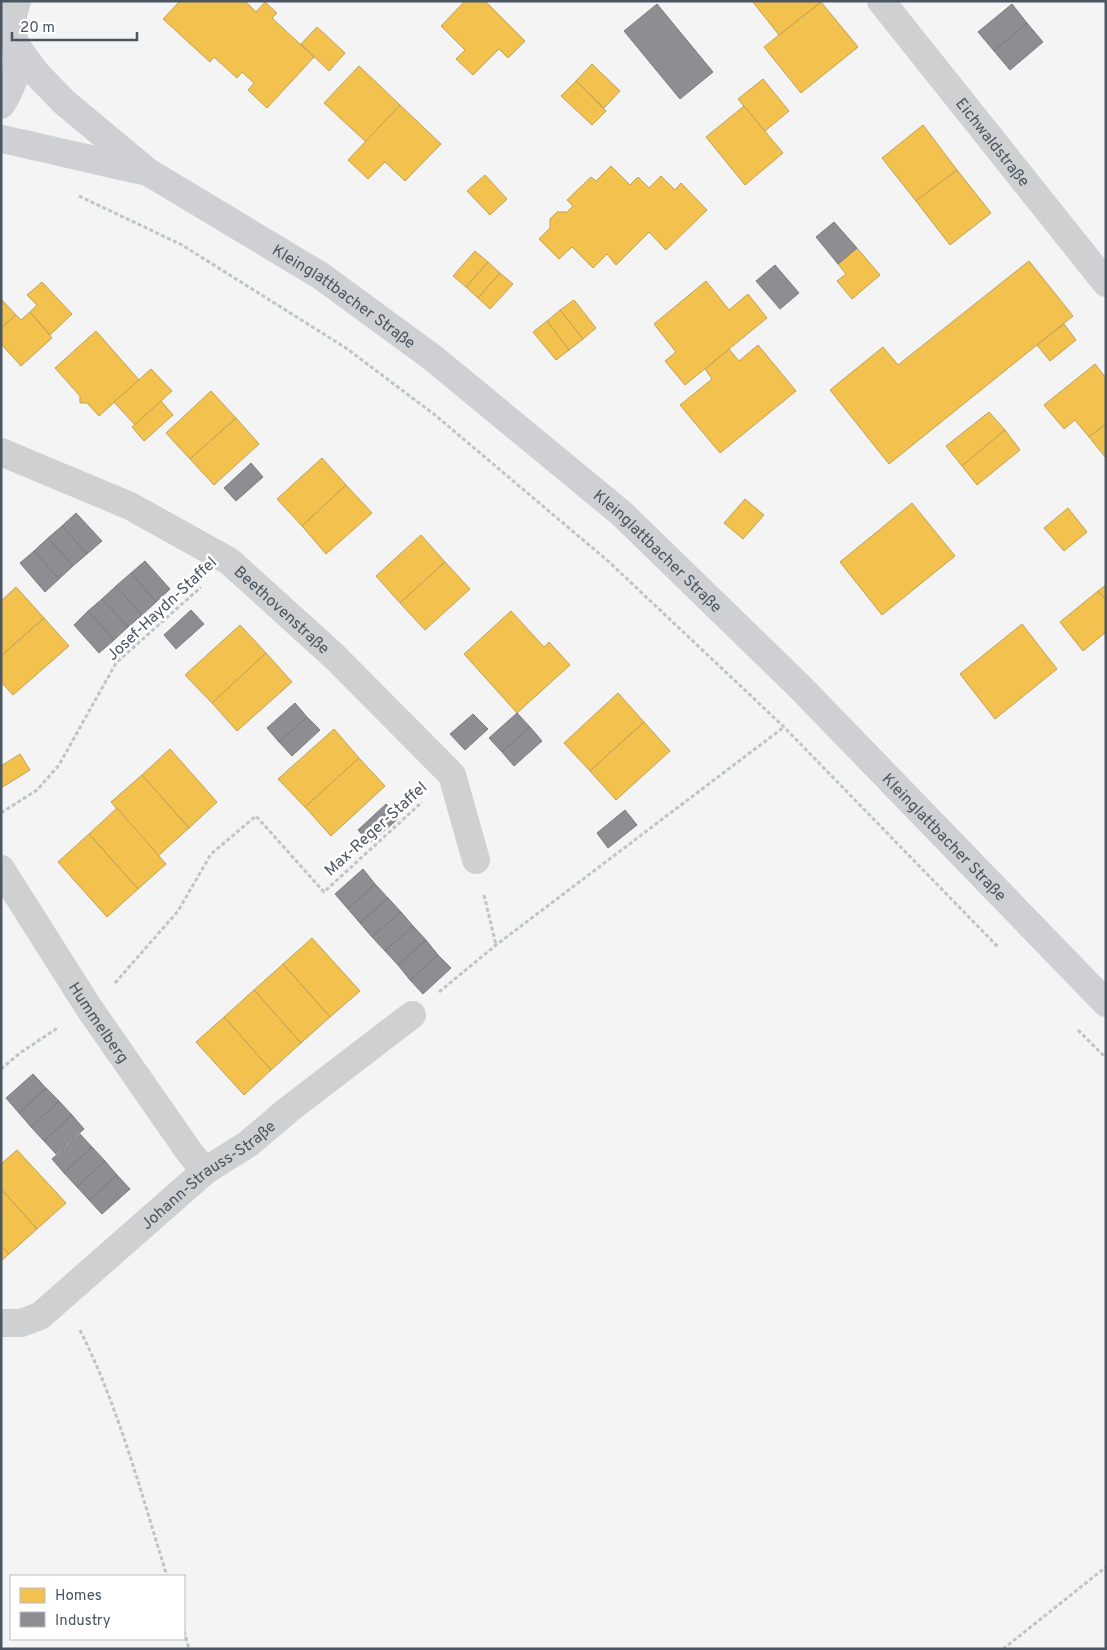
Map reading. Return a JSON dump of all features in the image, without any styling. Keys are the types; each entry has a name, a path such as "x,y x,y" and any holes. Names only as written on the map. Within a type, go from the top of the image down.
{"street":[{"name":"Eichwaldstraße","path":"881,1 1106,283"},
{"name":"Kleinglattbacher Straße","path":"1,105 11,90 17,69 12,22"},
{"name":"Kleinglattbacher Straße","path":"12,22 36,73 64,102 148,172 321,276 433,358 621,514 800,687 1106,1003"},
{"name":"Kleinglattbacher Straße","path":"1,139 83,159 148,172"},
{"name":"Beethovenstraße","path":"1,452 130,506 229,561 335,657 452,775 476,860"},
{"name":"Hummelberg","path":"1,870 89,1008 190,1153 205,1171"},
{"name":"Johann-Strauss-Straße","path":"1,1323 21,1323 40,1316 64,1297 205,1171 248,1144 288,1110 412,1015"}],"path":[{"path":"79,196 182,245 346,348 420,404 608,561 784,727 1003,952"},
{"name":"Josef-Haydn-Staffel","path":"1,813 37,790 60,765 116,663 229,561"},
{"path":"412,1015 496,945 784,727"},
{"name":"Max-Reger-Staffel","path":"122,977 178,910 211,854 256,816 324,892 452,775"},
{"path":"476,860 496,945"},
{"path":"1,1069 20,1052 89,1008"},
{"path":"1072,1023 1106,1058"},
{"path":"64,1297 104,1382 118,1419 167,1575"},
{"path":"1002,1649 1106,1567"},
{"path":"185,1635 189,1649"}],"building: Homes":[{"path":"180,1 245,1 256,12 265,2 277,13 272,18 314,57 267,108 248,90 254,83 242,72 237,78 214,57 210,62 163,19"},
{"path":"465,1 485,1 525,41 508,58 499,49 473,75 456,59 465,50 441,26"},
{"path":"752,1 821,1 821,2 779,35"},
{"path":"821,2 858,47 801,93 764,47"},
{"path":"317,27 345,53 329,71 301,44"},
{"path":"592,64 620,91 604,108 576,81"},
{"path":"359,66 400,105 366,142 324,103"},
{"path":"763,79 789,111 765,131 738,99"},
{"path":"576,81 606,111 592,125 561,96"},
{"path":"400,105 441,144 405,181 385,162 368,179 348,160"},
{"path":"744,106 783,153 745,185 706,137"},
{"path":"923,125 957,170 916,201 882,158"},
{"path":"611,166 630,185 638,177 649,188 661,176 675,190 681,183 707,210 666,250 649,232 616,265 607,254 593,268 572,247 559,259 539,239 550,228 550,219 557,212 567,212 573,206 567,200 591,177 596,181"},
{"path":"957,170 991,213 950,245 916,201"},
{"path":"485,175 507,199 490,215 467,191"},
{"path":"857,248 880,275 852,299 837,281 846,274 838,264"},
{"path":"475,251 488,262 466,287 453,276"},
{"path":"1029,261 1073,316 889,464 830,390 883,347 898,365"},
{"path":"488,262 500,273 478,298 466,287"},
{"path":"500,273 513,284 490,309 478,298"},
{"path":"706,281 729,310 748,294 767,318 685,385 665,361 676,352 654,324"},
{"path":"42,282 72,314 50,335 30,312 37,305 27,295"},
{"path":"1,299 16,315 1,328"},
{"path":"574,300 596,328 583,339 560,310"},
{"path":"560,310 583,339 569,350 547,321"},
{"path":"30,312 52,338 21,366 1,344 1,328 16,315 21,320"},
{"path":"547,321 569,350 556,360 533,332"},
{"path":"1064,324 1076,340 1050,361 1037,345"},
{"path":"96,331 139,380 99,416 87,403 80,403 80,396 55,368"},
{"path":"758,345 796,391 720,453 680,405 712,379 705,369 729,349 739,361"},
{"path":"1095,364 1106,378 1106,424 1089,437 1075,420 1064,429 1044,405"},
{"path":"151,369 172,391 135,425 114,402"},
{"path":"211,391 236,418 190,459 166,433"},
{"path":"161,401 173,415 144,441 132,427"},
{"path":"989,412 1005,430 962,466 946,446"},
{"path":"236,418 259,444 214,485 190,459"},
{"path":"1106,424 1106,458 1089,437"},
{"path":"1005,430 1020,450 977,485 962,466"},
{"path":"322,458 346,485 302,526 277,499"},
{"path":"346,485 372,513 326,554 302,526"},
{"path":"745,499 764,515 743,539 724,523"},
{"path":"912,503 955,556 882,615 840,562"},
{"path":"1068,508 1087,532 1064,551 1044,528"},
{"path":"421,535 445,562 400,603 376,576"},
{"path":"445,562 470,589 425,630 400,603"},
{"path":"1106,585 1106,600 1098,591"},
{"path":"16,587 44,618 1,656 1,601"},
{"path":"1098,591 1106,600 1106,632 1083,651 1060,622"},
{"path":"511,611 544,647 549,642 570,665 517,713 464,654"},
{"path":"44,618 69,646 13,695 1,682 1,656"},
{"path":"1022,624 1057,669 995,719 960,674"},
{"path":"240,625 266,653 212,703 185,675"},
{"path":"266,653 292,682 237,731 212,703"},
{"path":"618,693 644,722 590,771 564,743"},
{"path":"644,722 670,751 616,800 590,771"},
{"path":"334,729 359,758 305,807 278,779"},
{"path":"170,749 217,802 189,828 142,775"},
{"path":"20,754 30,770 1,788 1,766"},
{"path":"359,758 385,786 331,836 305,807"},
{"path":"142,775 189,828 158,856 111,802"},
{"path":"117,808 166,864 138,889 89,834"},
{"path":"89,834 138,889 107,917 58,862"},
{"path":"312,938 360,991 330,1017 283,964"},
{"path":"283,964 330,1017 301,1043 254,990"},
{"path":"254,990 301,1043 271,1070 224,1017"},
{"path":"224,1017 271,1070 244,1095 196,1042"},
{"path":"17,1150 66,1203 37,1229 1,1189 1,1164"},
{"path":"1,1189 37,1229 9,1254 1,1246"},
{"path":"1,1246 9,1254 1,1261"}],"building: Industry":[{"path":"657,4 713,72 680,99 624,31"},
{"path":"1012,4 1027,23 994,51 978,32"},
{"path":"1027,23 1043,42 1010,70 994,51"},
{"path":"834,222 857,248 838,264 816,237"},
{"path":"775,265 799,293 780,309 756,281"},
{"path":"251,463 263,477 236,501 224,488"},
{"path":"76,513 102,541 87,554 62,526"},
{"path":"62,526 87,554 73,566 48,538"},
{"path":"48,538 73,566 59,579 34,551"},
{"path":"34,551 59,579 45,592 20,563"},
{"path":"145,561 170,589 156,602 131,573"},
{"path":"131,573 156,602 142,615 116,586"},
{"path":"116,586 142,615 128,627 102,599"},
{"path":"102,599 128,627 114,640 88,611"},
{"path":"191,610 204,624 176,649 164,635"},
{"path":"88,611 114,640 99,653 74,625"},
{"path":"295,703 307,717 279,742 267,728"},
{"path":"517,713 530,727 502,752 489,738"},
{"path":"473,714 488,729 465,750 450,734"},
{"path":"307,717 320,730 292,756 279,742"},
{"path":"530,727 542,741 514,766 502,752"},
{"path":"386,804 399,818 370,843 358,830"},
{"path":"625,810 637,825 608,848 597,833"},
{"path":"363,869 375,884 348,909 335,894"},
{"path":"375,884 388,898 360,923 348,909"},
{"path":"388,898 401,912 372,937 360,923"},
{"path":"401,912 413,926 385,951 372,937"},
{"path":"413,926 426,940 398,965 385,951"},
{"path":"426,940 438,955 410,980 398,965"},
{"path":"438,955 451,968 423,994 410,980"},
{"path":"33,1074 46,1088 19,1113 6,1098"},
{"path":"46,1088 59,1101 31,1127 19,1113"},
{"path":"59,1101 72,1115 44,1141 31,1127"},
{"path":"72,1115 84,1129 56,1154 44,1141"},
{"path":"80,1134 92,1147 64,1173 52,1159"},
{"path":"92,1147 105,1161 77,1187 64,1173"},
{"path":"105,1161 117,1175 89,1200 77,1187"},
{"path":"117,1175 130,1189 102,1214 89,1200"}]}
